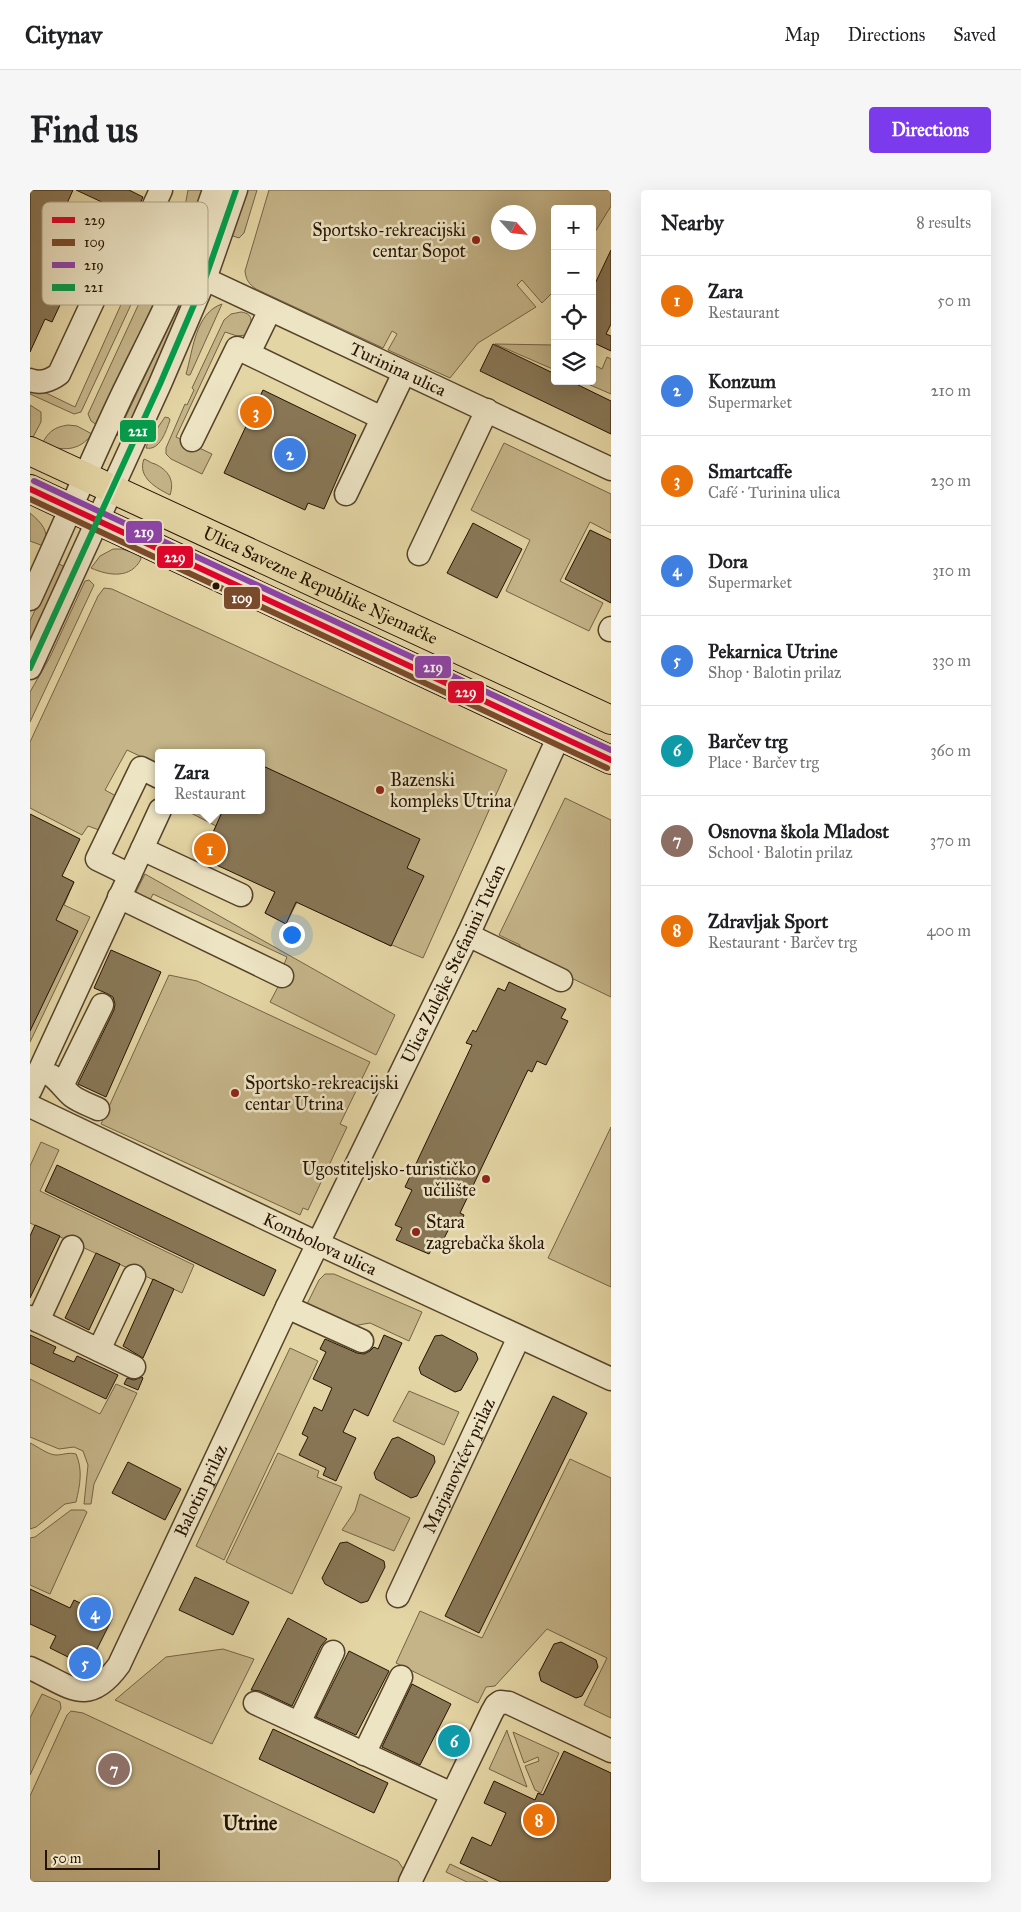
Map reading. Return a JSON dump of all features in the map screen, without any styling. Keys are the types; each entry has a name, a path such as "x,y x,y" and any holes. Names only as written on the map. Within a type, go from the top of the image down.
{"main road":[{"name":"Ulica Savezne Republike Njemačke","path":"30,451 611,720"},
{"name":"Ulica Savezne Republike Njemačke","path":"30,489 611,760"}],"street":[{"path":"155,202 161,190"},
{"path":"208,209 214,190"},
{"path":"208,270 236,190"},
{"name":"Turinina ulica","path":"208,280 611,469"},
{"path":"30,380 34,382 51,380 60,374 92,305"},
{"path":"30,599 131,376 166,305"},
{"path":"30,668 114,489 194,305"},
{"path":"249,354 270,310"},
{"path":"192,440 237,348 382,418"},
{"path":"346,494 404,373"},
{"path":"419,554 487,410"},
{"name":"Ulica Zulejke Stefanini Tućan","path":"318,1244 468,935 560,736"},
{"path":"130,875 97,859 141,768 155,775"},
{"path":"30,1090 158,814"},
{"path":"142,849 241,894"},
{"path":"120,897 282,976"},
{"path":"468,935 561,980"},
{"path":"63,1084 102,1005"},
{"path":"40,1070 63,1084 76,1099 98,1109"},
{"name":"Kombolova ulica","path":"30,1106 318,1244 611,1379"},
{"name":"Balotin prilaz","path":"31,1671 78,1690 89,1691 99,1686 111,1676 119,1665 318,1244"},
{"path":"72,1247 34,1319 134,1367"},
{"path":"99,1350 134,1276"},
{"path":"287,1307 362,1341"},
{"name":"Marjanovićev prilaz","path":"398,1596 519,1337"},
{"path":"299,1723 333,1652"},
{"path":"364,1754 401,1677"},
{"path":"411,1881 496,1705 500,1702 505,1702 611,1751"},
{"path":"255,1703 452,1794"}],"shaded area":[{"path":"188,190 203,190 198,202 186,202"},
{"path":"245,190 257,190 244,233 239,238 233,236 232,232"},
{"path":"269,190 611,190 611,206 596,230 596,205 551,205 551,294 542,303 522,280 517,285 536,307 478,343 450,378 388,350 397,334 392,331 383,348 256,289 246,277 245,271"},
{"path":"222,304 190,375 188,375 186,374 196,334 206,316"},
{"path":"121,305 131,305 81,412 74,414 30,394 30,390 40,390 75,407"},
{"path":"138,305 153,305 97,425 91,421 88,414"},
{"path":"179,305 183,305 124,438 117,435"},
{"path":"241,312 249,315 251,320 246,335 237,336 225,332 176,437 212,454 202,474 171,459 166,454 166,448 185,404 187,405 194,390 192,388 224,320 231,314"},
{"path":"495,344 551,345 551,368"},
{"path":"607,357 611,359 611,394 590,385 596,385 596,366 602,369"},
{"path":"30,405 41,412 41,422 32,439 30,438"},
{"path":"165,417 170,420 162,439 155,446 146,448 148,442"},
{"path":"68,425 77,426 92,434 87,440 76,447 63,449 42,444 52,431"},
{"path":"504,443 611,494 611,533 590,522 560,581 603,603 589,631 506,591 530,540 471,510"},
{"path":"144,459 160,466 167,472 172,485 170,495 159,489 145,476 143,471"},
{"path":"30,513 44,528 46,547 30,541"},
{"path":"113,549 122,549 140,555 141,559 132,570 126,573 105,573 91,568 100,556"},
{"path":"57,563 65,567 30,643 30,621"},
{"path":"89,580 94,585 30,722 30,692 50,657 85,581"},
{"name":"Bazenski kompleks Utrina","path":"104,588 112,589 507,770 423,958 391,946 297,902 286,924 265,913 275,892 206,837 211,837 216,826 193,814 265,814 265,749 155,749 155,763 127,750 105,790 116,796 99,830 88,826 82,835 30,808 30,742 98,596"},
{"path":"565,798 611,820 611,997 519,953 520,945 499,935"},
{"path":"30,861 74,882 64,905 90,917 30,1042"},
{"path":"145,874 395,1015 376,1055 270,1002 279,985 285,985 292,972 283,967 287,957 153,894 148,904 134,896"},
{"name":"Sportsko-rekreacijski centar Utrina","path":"169,975 197,981 370,1062 340,1124 347,1127 308,1210 303,1208 300,1215 101,1124"},
{"path":"611,1127 611,1287 548,1258"},
{"path":"41,1142 59,1150 40,1191 194,1265 182,1293 30,1223 30,1166"},
{"path":"325,1274 334,1274 422,1312 409,1341 370,1323 347,1327 305,1308 319,1280"},
{"path":"290,1348 318,1361 224,1560 196,1546"},
{"path":"30,1379 100,1414 116,1384 137,1393 94,1484 91,1504 84,1504 88,1465 83,1451 74,1447 59,1449 30,1437"},
{"path":"409,1391 459,1412 444,1445 393,1421"},
{"path":"30,1443 53,1455 76,1454 80,1472 80,1484 76,1502 65,1504 36,1527 30,1529"},
{"path":"278,1453 319,1471 317,1477 342,1487 292,1594 226,1562"},
{"path":"570,1459 611,1478 611,1718 584,1705 607,1658 547,1629 495,1686 486,1687 478,1703 396,1663 420,1611 482,1638"},
{"path":"360,1494 410,1518 394,1551 342,1530 355,1511"},
{"path":"71,1510 84,1510 87,1512 50,1594 30,1585 30,1538 35,1537"},
{"path":"223,1649 254,1659 212,1744 115,1700 166,1657"},
{"path":"42,1694 60,1702 61,1708 30,1775 30,1718"},
{"path":"71,1711 83,1713 398,1861 404,1870 398,1882 30,1882 30,1796 67,1715"},
{"path":"507,1731 527,1787 489,1769"},
{"path":"513,1732 559,1753 541,1793 535,1790 525,1766 539,1761 538,1757 524,1763"},
{"path":"450,1864 488,1882 467,1882 446,1872"}],"building":[{"path":"30,190 73,190 68,202 42,202 42,305 60,305 52,322 45,319 30,352"},
{"path":"76,190 129,190 143,197 141,202 102,202"},
{"path":"611,250 611,324 606,334 611,336 611,351 596,344 596,282"},
{"path":"493,344 551,372 551,385 578,385 611,401 611,434 480,371"},
{"path":"263,390 356,435 324,509 308,503 305,510 224,473"},
{"path":"473,523 522,549 497,598 447,573"},
{"path":"590,530 611,540 611,603 565,579"},
{"path":"265,767 420,839 407,868 424,876 391,946 296,902 286,924 265,913 275,892 197,856 206,837 211,837 221,814 265,814"},
{"path":"30,814 80,839 62,876 74,882 56,920 78,931 30,1031"},
{"path":"111,950 161,972 106,1097 78,1084 114,1010 113,997 94,988"},
{"path":"509,982 566,1009 561,1018 568,1021 546,1065 537,1061 532,1072 528,1070 460,1213 464,1215 459,1227 452,1223 440,1246 435,1243 429,1254 396,1240 402,1228 395,1225 412,1190 405,1187 472,1045 466,1043 473,1030 476,1032 498,988 505,991"},
{"path":"57,1165 276,1270 264,1296 45,1191"},
{"path":"35,1225 60,1236 30,1298 30,1236"},
{"path":"96,1253 120,1264 89,1330 65,1318"},
{"path":"153,1279 174,1289 143,1358 123,1346"},
{"path":"30,1335 56,1347 53,1353 74,1362 77,1356 118,1375 106,1399 30,1363"},
{"path":"384,1335 402,1343 368,1416 354,1409 343,1432 356,1438 336,1481 323,1475 326,1468 299,1455 308,1437 302,1434 314,1407 322,1411 332,1388 313,1379 326,1352 320,1349 325,1339 357,1353 364,1354 374,1347 378,1349"},
{"path":"442,1335 476,1353 478,1359 461,1390 455,1392 421,1374 419,1368 435,1336"},
{"path":"142,1377 138,1390 124,1384 127,1378 134,1380"},
{"path":"553,1396 587,1413 479,1633 445,1616"},
{"path":"398,1437 434,1456 435,1462 417,1496 411,1498 376,1479 374,1473 392,1439"},
{"path":"128,1462 181,1489 165,1520 112,1493"},
{"path":"347,1542 384,1561 385,1567 368,1601 361,1603 325,1584 322,1578 340,1543"},
{"path":"195,1577 249,1602 233,1635 179,1610"},
{"path":"30,1589 70,1608 74,1600 112,1619 88,1667 50,1648 56,1636 30,1624"},
{"path":"288,1618 327,1639 321,1646 292,1706 260,1691 251,1690"},
{"path":"561,1642 596,1660 598,1667 582,1696 576,1698 541,1681 539,1673 554,1644"},
{"path":"349,1651 389,1671 356,1735 316,1717"},
{"path":"412,1684 451,1704 420,1765 382,1747"},
{"path":"273,1729 388,1783 374,1813 259,1759"},
{"path":"564,1751 611,1773 611,1882 501,1882 460,1863 472,1837 491,1846 506,1813 484,1803 494,1781 535,1800 538,1793 543,1795"}],"transit line":[{"name":"221","path":"208,270 236,190"},
{"name":"221","path":"30,668 160,384 194,305"},
{"name":"219","path":"34,481 611,750"},
{"name":"229","path":"30,489 611,760"},
{"name":"109","path":"30,499 607,768"}],"place":[{"name":"Sportsko-rekreacijski centar Sopot","path":"476,240"},
{"name":"Smartcaffe","path":"256,412"},
{"name":"Konzum","path":"290,454"},
{"name":"Bazenski kompleks Utrina","path":"380,790"},
{"name":"Zara","path":"210,849"},
{"name":"Sportsko-rekreacijski centar Utrina","path":"235,1093"},
{"name":"Ugostiteljsko-turističko učilište","path":"486,1179"},
{"name":"Stara zagrebačka škola","path":"416,1232"},
{"name":"Dora","path":"95,1613"},
{"name":"Pekarnica Utrine","path":"85,1663"},
{"name":"Barčev trg","path":"454,1741"},
{"name":"Osnovna škola Mladost","path":"114,1769"},
{"name":"Zdravljak Sport","path":"539,1820"}],"district":[{"name":"Utrine","path":"250,1823"}]}
